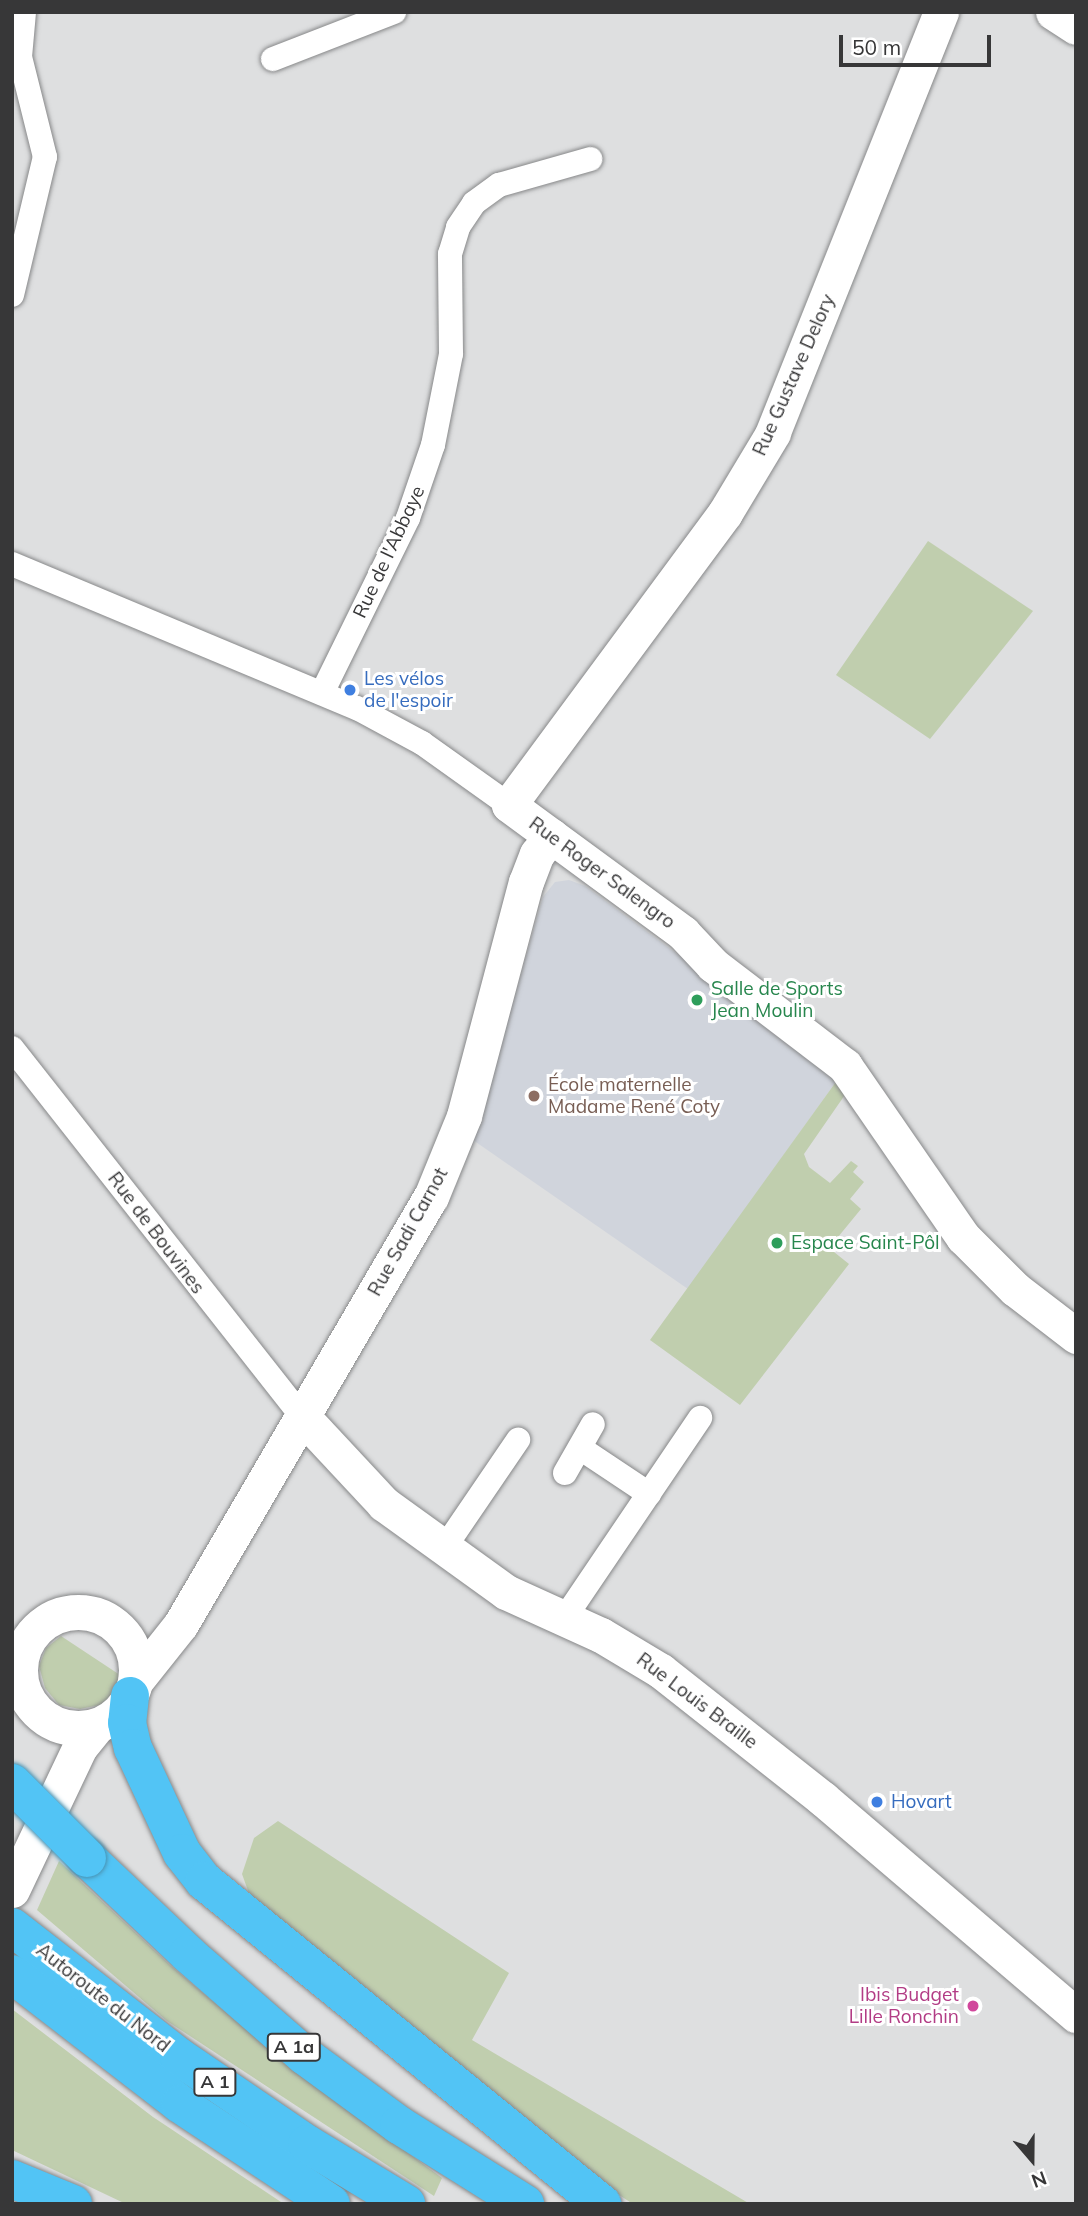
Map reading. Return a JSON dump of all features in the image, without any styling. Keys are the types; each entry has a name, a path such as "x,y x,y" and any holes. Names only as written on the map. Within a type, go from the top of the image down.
{"highway":[{"path":"133,1689 127,1723 133,1748 183,1853 204,1881 602,2204"},
{"name":"A 1a","path":"12,1783 188,1954 305,2056 408,2131 525,2204"},
{"name":"Autoroute du Nord","path":"18,1956 180,2104 331,2204"},
{"name":"Autoroute du Nord","path":"18,1956 406,2204"},
{"path":"12,2179 73,2204"}],"street":[{"path":"12,295 45,157 20,57 24,12"},
{"path":"273,59 394,12"},
{"name":"Rue Gustave Delory","path":"509,805 725,513 772,433 941,12"},
{"path":"1054,12 1076,27"},
{"name":"Rue de l'Abbaye","path":"322,693 408,518 433,445 453,338 450,254 463,216 480,196 511,179 590,159"},
{"name":"Rue Roger Salengro","path":"12,564 322,693 403,732 509,805 683,933 713,965 845,1066 964,1237 1015,1289 1076,1336"},
{"name":"Rue Sadi Carnot","path":"133,1689 176,1632 193,1598 302,1416 445,1167 476,1073 526,882 537,854 551,836"},
{"name":"Rue de Bouvines","path":"12,1048 302,1416"},
{"name":"Rue Louis Braille","path":"302,1416 371,1493 506,1592 649,1663 731,1725 1076,2015"},
{"path":"564,1619 700,1418"},
{"path":"565,1473 593,1424"},
{"path":"445,1547 518,1440"},
{"path":"580,1448 649,1494"},
{"name":"Rue Sadi Carnot","path":"117,1626 158,1627 178,1615 193,1598"},
{"path":"12,1612 54,1617 90,1613 117,1626 134,1651 133,1689 115,1715 98,1725 82,1742 12,1890"},
{"path":"51,1811 55,1767 39,1714 23,1689 16,1656 33,1633 54,1617"},
{"path":"39,1714 67,1727 98,1725"}],"shaded area":[{"path":"569,880 585,886 825,1063 838,1079 688,1289 473,1140 543,897 555,882"}],"green space":[{"path":"928,541 1033,611 930,739 836,675"},
{"name":"Espace Saint-Pôl","path":"838,1079 849,1089 804,1154 809,1167 830,1183 851,1161 858,1166 853,1172 864,1182 850,1199 861,1209 829,1248 849,1264 740,1405 650,1340"},
{"path":"61,1636 120,1675 113,1694 100,1705 80,1709 59,1705 45,1688 39,1666 46,1648"},
{"path":"278,1821 509,1973 472,2040 750,2204 633,2204 593,2178 251,1899 242,1874 254,1838"},
{"path":"59,1861 171,1966 287,2064 442,2178 434,2196 167,2021 37,1910"},
{"path":"12,2009 153,2117 284,2204 126,2204 12,2150"}],"place":[{"name":"Les vélos de l'espoir","path":"350,690"},
{"name":"Salle de Sports Jean Moulin","path":"697,1000"},
{"name":"École maternelle Madame René Coty","path":"534,1096"},
{"name":"Espace Saint-Pôl","path":"777,1243"},
{"name":"Hovart","path":"877,1802"},
{"name":"Ibis Budget Lille Ronchin","path":"973,2006"}]}
